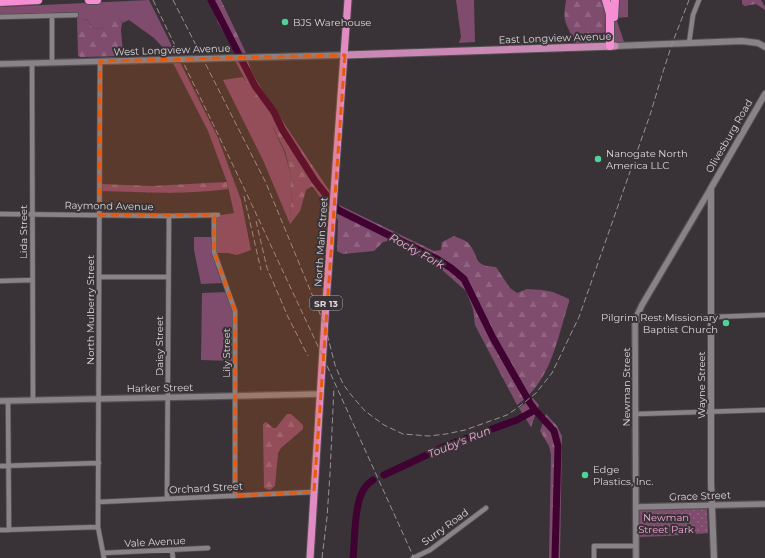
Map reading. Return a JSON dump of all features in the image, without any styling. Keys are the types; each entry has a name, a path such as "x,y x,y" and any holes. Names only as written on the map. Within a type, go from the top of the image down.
{"highway":[{"path":"0,2 38,0"},
{"path":"89,0 97,0"},
{"name":"North Main Street","path":"310,558 348,0"},
{"path":"606,0 610,14 613,46"},
{"path":"613,46 615,0"}],"main road":[{"name":"East Longview Avenue","path":"345,55 742,41 758,43 765,47"},
{"name":"Olivesburg Road","path":"711,188 765,94"},
{"name":"Wayne Street","path":"711,188 711,505 714,558"}],"street":[{"path":"688,43 693,16 699,0"},
{"path":"0,18 76,15"},
{"path":"52,16 52,63"},
{"name":"West Longview Avenue","path":"0,64 345,55"},
{"name":"North Mulberry Street","path":"100,61 98,528 103,556"},
{"name":"Lida Street","path":"32,63 33,400"},
{"name":"Newman Street","path":"636,558 635,320 642,305 711,188"},
{"name":"Raymond Avenue","path":"0,214 169,216 216,215"},
{"name":"Lily Street","path":"216,215 214,252 235,311 235,496"},
{"name":"Daisy Street","path":"167,499 169,216"},
{"path":"99,277 168,276"},
{"path":"0,281 32,280"},
{"path":"635,320 765,315"},
{"name":"Harker Street","path":"0,401 320,394"},
{"path":"8,401 9,530"},
{"path":"636,414 765,410"},
{"path":"0,466 99,463"},
{"name":"Orchard Street","path":"98,502 314,492"},
{"name":"Grace Street","path":"636,507 765,504"},
{"name":"Surry Road","path":"413,558 434,547 486,508"},
{"path":"0,530 98,528"},
{"path":"594,558 594,546 636,546"},
{"name":"Vale Avenue","path":"103,556 208,548"},
{"path":"172,550 173,558"}],"highlighted area":[{"path":"345,55 314,492 235,496 235,311 214,252 214,215 99,215 100,61"}],"green space":[{"path":"149,0 176,54 169,54 154,38 129,20 122,23 119,19 101,29 93,28 85,19 77,19 77,12 0,15 0,7"},
{"path":"210,0 221,0 246,53 234,53 231,44 218,23"},
{"path":"456,0 474,0 475,42 459,43 461,37"},
{"path":"566,0 603,0 605,35 602,37 585,39 573,38 565,20"},
{"path":"603,0 628,0 628,17 616,18 624,42 573,44 573,38 585,39 602,37 605,35"},
{"path":"742,0 761,0 765,10 756,4 745,6 742,4"},
{"path":"82,18 88,21 93,28 101,29 104,27 104,22 110,18 119,19 122,23 121,30 123,53 120,56 78,56 77,19"},
{"path":"234,59 248,59 253,74 331,193 329,209 312,186 306,190 300,211 291,223 291,175 285,151 274,129 253,96 253,85 247,83"},
{"path":"179,60 218,138 241,200 251,250 237,255 216,253 215,216 234,213 227,182 208,131 172,61"},
{"path":"243,77 253,85 284,151 291,175 290,189 292,195 290,224 263,160 223,80"},
{"path":"227,182 228,189 212,191 164,193 101,191 101,184 152,186"},
{"path":"337,204 434,251 441,250 442,242 454,236 464,240 468,243 480,263 483,265 496,267 510,288 517,293 527,289 542,290 553,292 569,299 561,330 551,359 538,384 529,395 517,405 475,325 473,309 466,291 441,269 410,250 388,241 383,242 374,251 343,254 337,251"},
{"path":"194,237 211,237 212,253 224,283 201,284 194,250"},
{"path":"227,292 234,314 234,361 201,360 202,293"},
{"path":"533,398 539,405 531,427 519,408"},
{"path":"287,414 291,414 303,425 303,429 281,448 278,453 275,486 270,490 264,488 263,424 266,422 273,428 276,428"},
{"path":"546,414 557,426 562,436 560,558 549,558 551,455 549,446 540,431"},
{"name":"Newman Street Park","path":"707,508 708,533 639,537 638,510"}],"waterway":[{"name":"Rocky Fork","path":"211,0 255,86 274,112 282,129 315,181 338,210 437,259 464,279 493,338 530,403 554,431 558,446 555,558"},
{"name":"Touby's Run","path":"384,475 448,445 517,420 535,410"},
{"name":"Touby's Run","path":"353,558 358,504 365,488 373,480"}],"railway":[{"path":"153,0 244,188 323,357 414,558"},
{"path":"173,0 266,183 325,326 335,365 343,384 365,411 384,425 403,434 429,436 465,430 507,415 536,393 552,373 579,317 651,112 672,44 689,0"},
{"path":"244,196 261,270"},
{"path":"256,221 267,268 288,317 308,356"},
{"path":"322,558 327,517 334,387"}],"place":[{"name":"BJS Warehouse","path":"285,22"},
{"name":"Nanogate North America LLC","path":"598,159"},
{"name":"Pilgrim Rest Missionary Baptist Church","path":"726,323"},
{"name":"Edge Plastics, Inc.","path":"585,475"}]}
